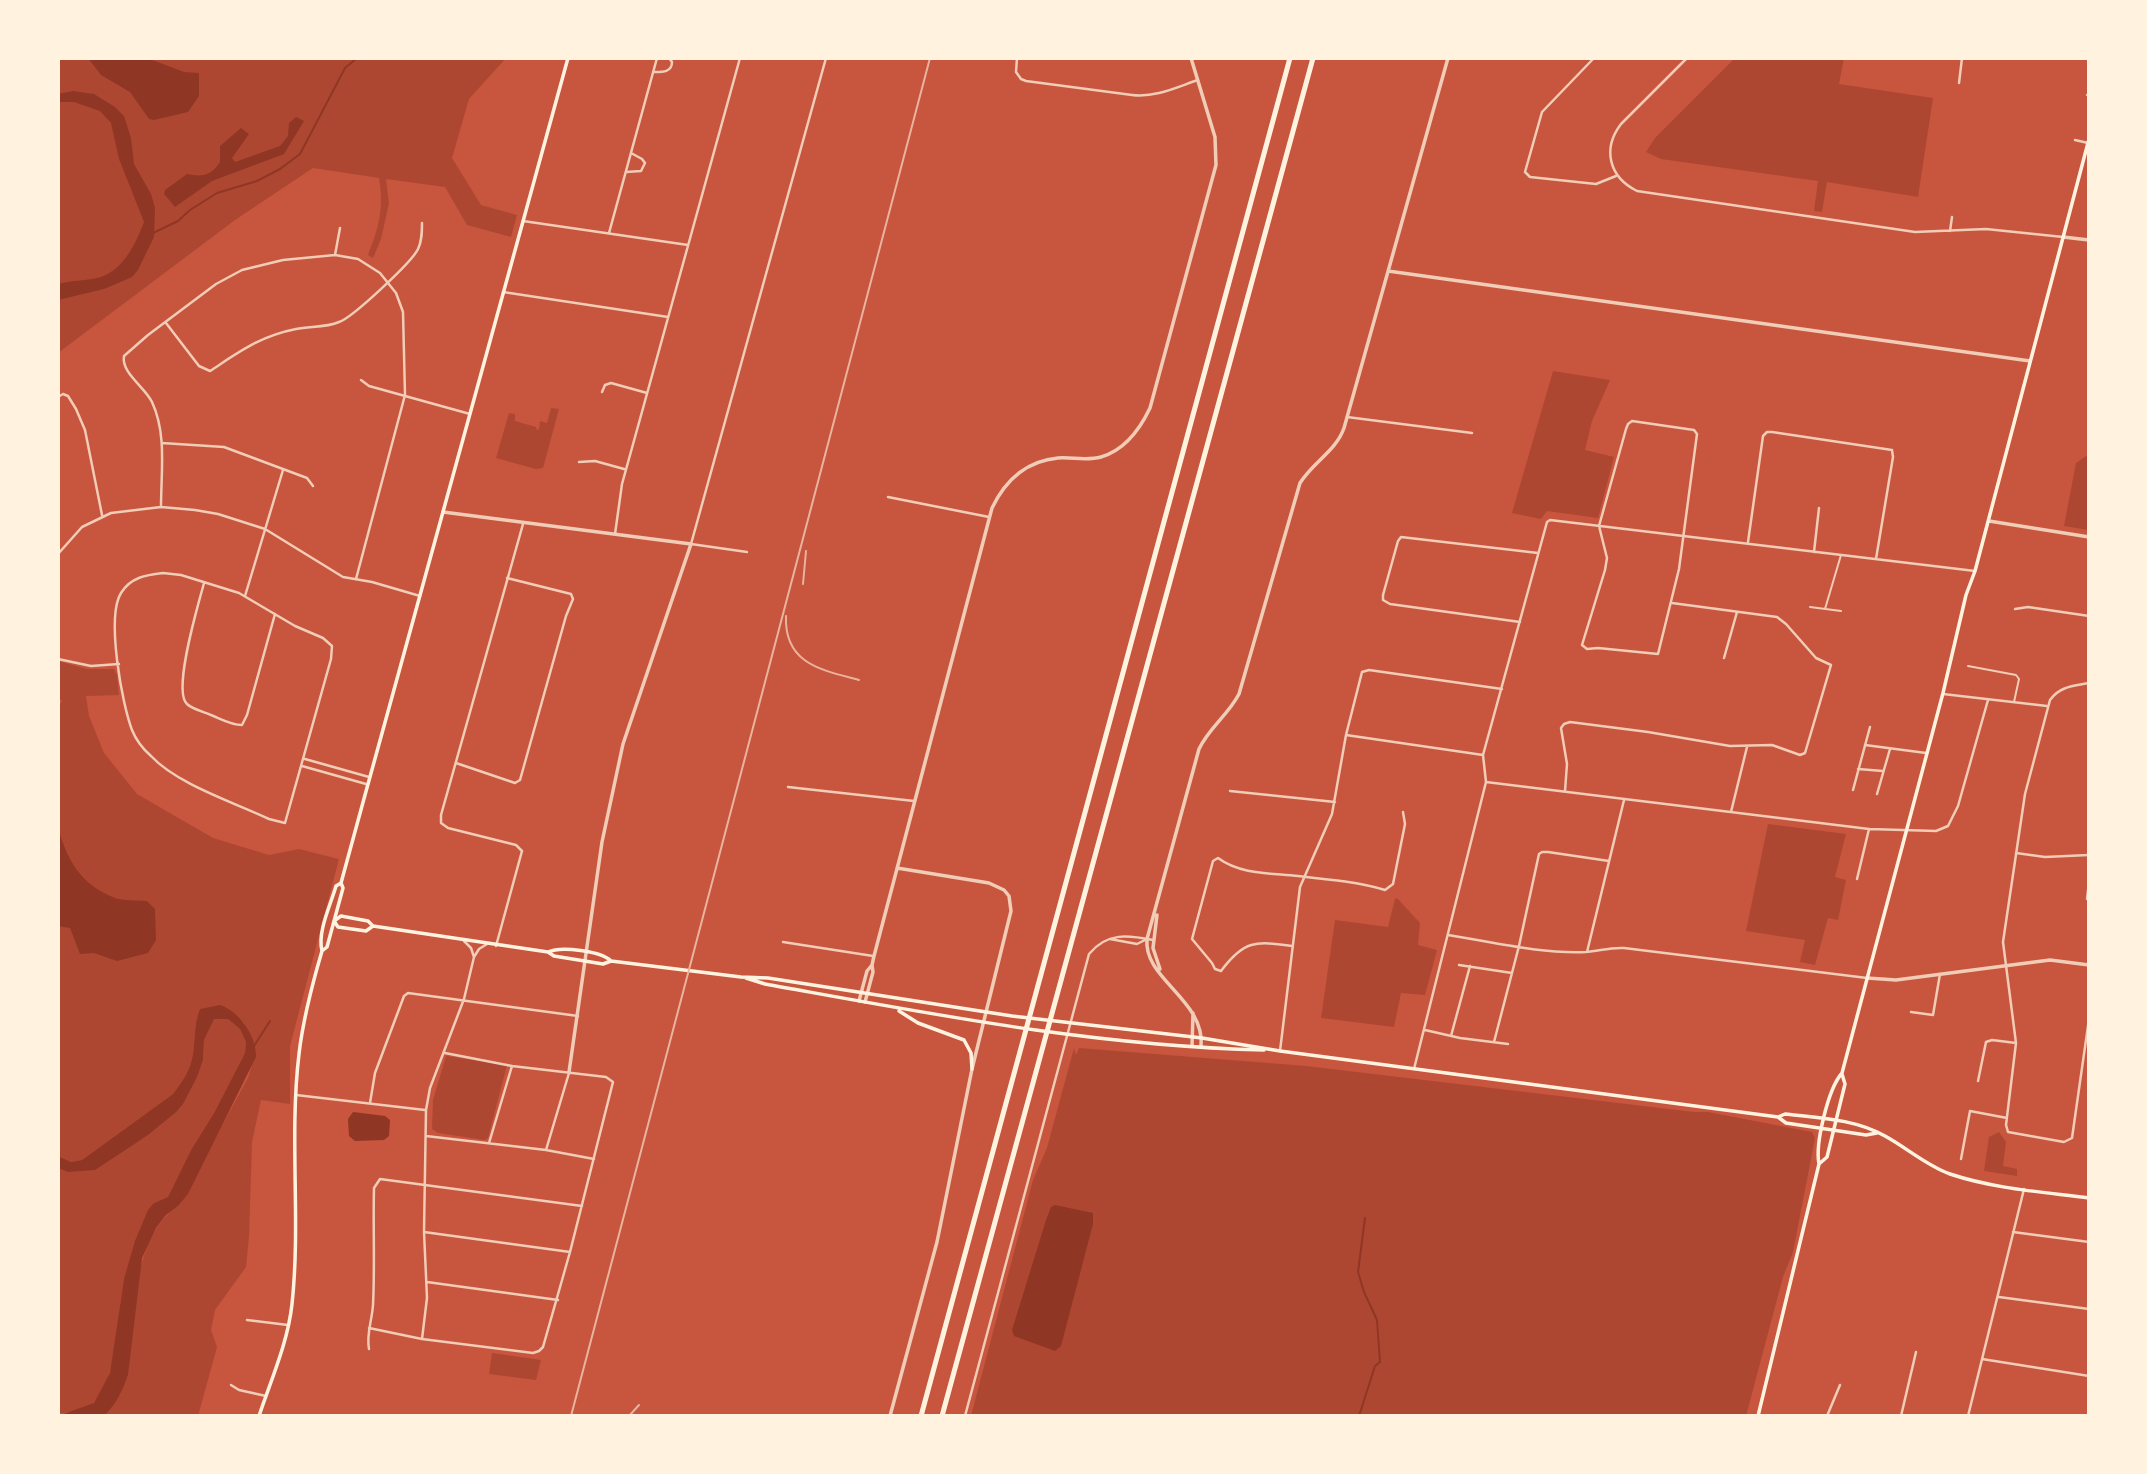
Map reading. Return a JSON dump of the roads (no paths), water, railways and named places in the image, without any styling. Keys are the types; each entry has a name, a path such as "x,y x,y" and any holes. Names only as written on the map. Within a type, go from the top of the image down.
{"highway":[{"path":"921,1416 1290,58"},
{"path":"942,1416 1313,58"}],"main road":[{"path":"322,951 327,947 367,785 568,58"},
{"path":"1758,1416 1819,1164 1817,1154 1822,1128 1835,1081 1842,1073 1943,694 1966,596 1989,521 2089,141"},
{"path":"259,1416 292,1307 296,1244 298,1056 310,991 322,951 320,943 336,886 341,883"},
{"path":"334,921 341,916 368,920 373,926 603,964 611,961 768,978 979,1011 1202,1038 1280,1051 1778,1117 1786,1123 1866,1135 1879,1133"},
{"path":"326,919 334,921 338,927 366,931 373,926"},
{"path":"548,953 555,949 587,953 605,956 611,961"},
{"path":"741,977 765,984 976,1023 1076,1036 1280,1051"},
{"path":"894,1008 918,1023 962,1038 969,1046 972,1069"},
{"path":"1819,1164 1827,1157 1845,1084 1842,1073"},
{"path":"1778,1117 1785,1114 1867,1127 1944,1172 1974,1181 2089,1198"}],"street":[{"path":"609,233 657,58"},
{"path":"653,72 669,70 672,62 669,58"},
{"path":"615,534 626,470 740,58"},
{"path":"546,1150 569,1072 602,842 622,744 691,544 826,58"},
{"path":"1017,58 1016,72 1023,80 1132,95 1155,94 1198,80"},
{"path":"865,1003 874,956 914,801 989,517 999,495 1017,473 1045,461 1059,458 1094,458 1108,454 1131,438 1150,408 1216,165 1215,137 1191,58"},
{"path":"1201,1047 1201,1026 1193,1011 1152,961 1146,947 1147,939 1197,755 1202,743 1232,707 1238,694 1300,483 1309,470 1340,440 1448,58"},
{"path":"1594,58 1542,112 1525,172 1530,177 1596,184 1616,176"},
{"path":"1687,58 1618,128 1611,148 1616,176 1629,187 1643,192 1915,232 2002,230 2089,240"},
{"path":"1959,83 1962,58"},
{"path":"2075,140 2089,141"},
{"path":"626,172 641,171 645,163 631,153"},
{"path":"1950,231 1952,217"},
{"path":"523,221 688,245"},
{"path":"166,323 200,366 210,371 261,339 298,328 341,322 396,276 419,248 422,223"},
{"path":"335,255 340,229"},
{"path":"160,507 162,443 158,417 151,401 125,366 123,359 130,350 234,273 282,260 348,256 380,273 396,293 403,312 405,395 356,579"},
{"path":"1388,271 2030,362"},
{"path":"503,292 668,317"},
{"path":"361,380 369,386 470,414"},
{"path":"601,392 605,385 611,383 647,393"},
{"path":"58,397 63,394 68,396 82,422 102,516"},
{"path":"1347,417 1472,433"},
{"path":"1632,421 1696,432 1679,569 1658,654 1583,648 1606,565 1599,526 1628,424 1632,421"},
{"path":"1748,543 1763,436 1772,432 1892,450 1894,453 1876,559"},
{"path":"162,443 224,447 307,478 313,486"},
{"path":"579,462 595,461 626,470"},
{"path":"245,596 283,470"},
{"path":"888,497 989,517"},
{"path":"58,554 77,531 102,516 121,510 160,507 218,514 265,529 343,577 420,596"},
{"path":"1814,552 1819,508"},
{"path":"443,512 747,552"},
{"path":"1415,1069 1486,782 1483,755 1547,522 1550,520 1975,571"},
{"path":"1989,521 2089,537"},
{"path":"496,946 522,850 516,845 448,828 441,823 441,815 524,522"},
{"path":"1520,622 1390,604 1383,600 1383,595 1401,537 1538,554"},
{"path":"163,573 204,582 245,596 323,638 333,650 285,823 269,819 170,774 147,753 132,732 124,707 115,624 119,597 131,582 143,576 163,573"},
{"path":"456,763 515,783 520,780 572,602 573,597 570,594 507,578"},
{"path":"204,582 187,653 182,690 188,706 229,723 242,725 275,614"},
{"path":"1565,791 1567,764 1561,729 1564,724 1570,722 1746,747 1772,746 1803,755 1831,665 1816,659 1782,620 1768,614 1672,603"},
{"path":"2015,609 2028,607 2089,616"},
{"path":"1724,658 1737,612"},
{"path":"58,659 91,666 119,664"},
{"path":"1280,1051 1300,887 1332,814 1360,676 1365,670 1502,689"},
{"path":"2089,683 2059,690 2050,699 2025,794 2004,942 2016,1043 2006,1129 2013,1134 2064,1142 2072,1138 2089,1019"},
{"path":"1943,694 2048,706"},
{"path":"1486,782 1870,829 1937,831 1948,826 1960,801 1988,700"},
{"path":"1853,790 1870,727"},
{"path":"1346,735 1483,755"},
{"path":"1865,746 1926,753"},
{"path":"1731,812 1746,747"},
{"path":"1877,794 1889,749"},
{"path":"304,759 369,778"},
{"path":"302,766 367,785"},
{"path":"1858,769 1883,771"},
{"path":"788,787 914,801"},
{"path":"1230,790 1335,802"},
{"path":"1587,952 1624,800"},
{"path":"1292,946 1256,943 1235,954 1220,971 1215,969 1192,939 1213,861 1218,858 1227,864 1253,872 1306,877 1385,890 1390,888 1405,824 1403,812"},
{"path":"1857,879 1870,829"},
{"path":"1494,1042 1539,854 1548,852 1609,861"},
{"path":"2016,853 2045,857 2089,855"},
{"path":"890,1416 937,1242 972,1069 1010,917 1011,903 1004,890 989,883 897,868"},
{"path":"2087,898 2089,881"},
{"path":"1159,901 1153,947 1162,974"},
{"path":"965,1416 1089,954 1097,944 1121,935 1153,940"},
{"path":"1448,935 1519,946 1587,952 1624,948 1896,980 2050,960 2089,965"},
{"path":"1107,939 1137,944 1147,939"},
{"path":"464,940 474,957"},
{"path":"783,942 874,956"},
{"path":"422,1339 427,1282 424,1232 426,1110 430,1088 464,999 474,957 479,949 487,944"},
{"path":"859,1001 867,971 872,965"},
{"path":"1459,965 1512,973"},
{"path":"1451,1036 1470,967"},
{"path":"1911,1012 1933,1015 1940,974"},
{"path":"370,1103 375,1073 404,996 413,992 578,1016"},
{"path":"1192,1046 1193,1011"},
{"path":"1425,1030 1508,1044"},
{"path":"1978,1082 1985,1043 1992,1040 2016,1043"},
{"path":"369,1328 422,1339 533,1353 539,1351 546,1341 558,1300 613,1082 606,1077 512,1066 445,1053"},
{"path":"489,1143 512,1066"},
{"path":"296,1095 426,1110"},
{"path":"1961,1158 1970,1111 2007,1118"},
{"path":"426,1136 546,1150 594,1159"},
{"path":"369,1349 367,1339 373,1311 376,1183 380,1179 582,1206"},
{"path":"1968,1416 2024,1189"},
{"path":"424,1232 570,1252"},
{"path":"2013,1232 2089,1242"},
{"path":"427,1282 558,1300"},
{"path":"1997,1297 2089,1309"},
{"path":"247,1320 288,1325"},
{"path":"1901,1416 1916,1352"},
{"path":"1982,1359 2089,1376"},
{"path":"231,1385 239,1390 266,1396"},
{"path":"1827,1416 1840,1385"}],"lane":[{"path":"1825,609 1841,554"},
{"path":"1810,607 1841,611"},
{"path":"1968,666 2017,676 2019,679 2013,703"}],"waterway":[{"path":"153,233 178,221 217,193 257,181 300,154 345,68 357,58"},
{"path":"254,1046 270,1021"},
{"path":"1359,1416 1375,1366 1380,1362 1377,1320 1358,1272 1365,1218"}],"railway":[{"path":"571,1416 930,58"},
{"path":"803,584 806,551"},
{"path":"786,616 787,632 798,655 819,668 859,680"},
{"path":"629,1416 639,1405"}]}
